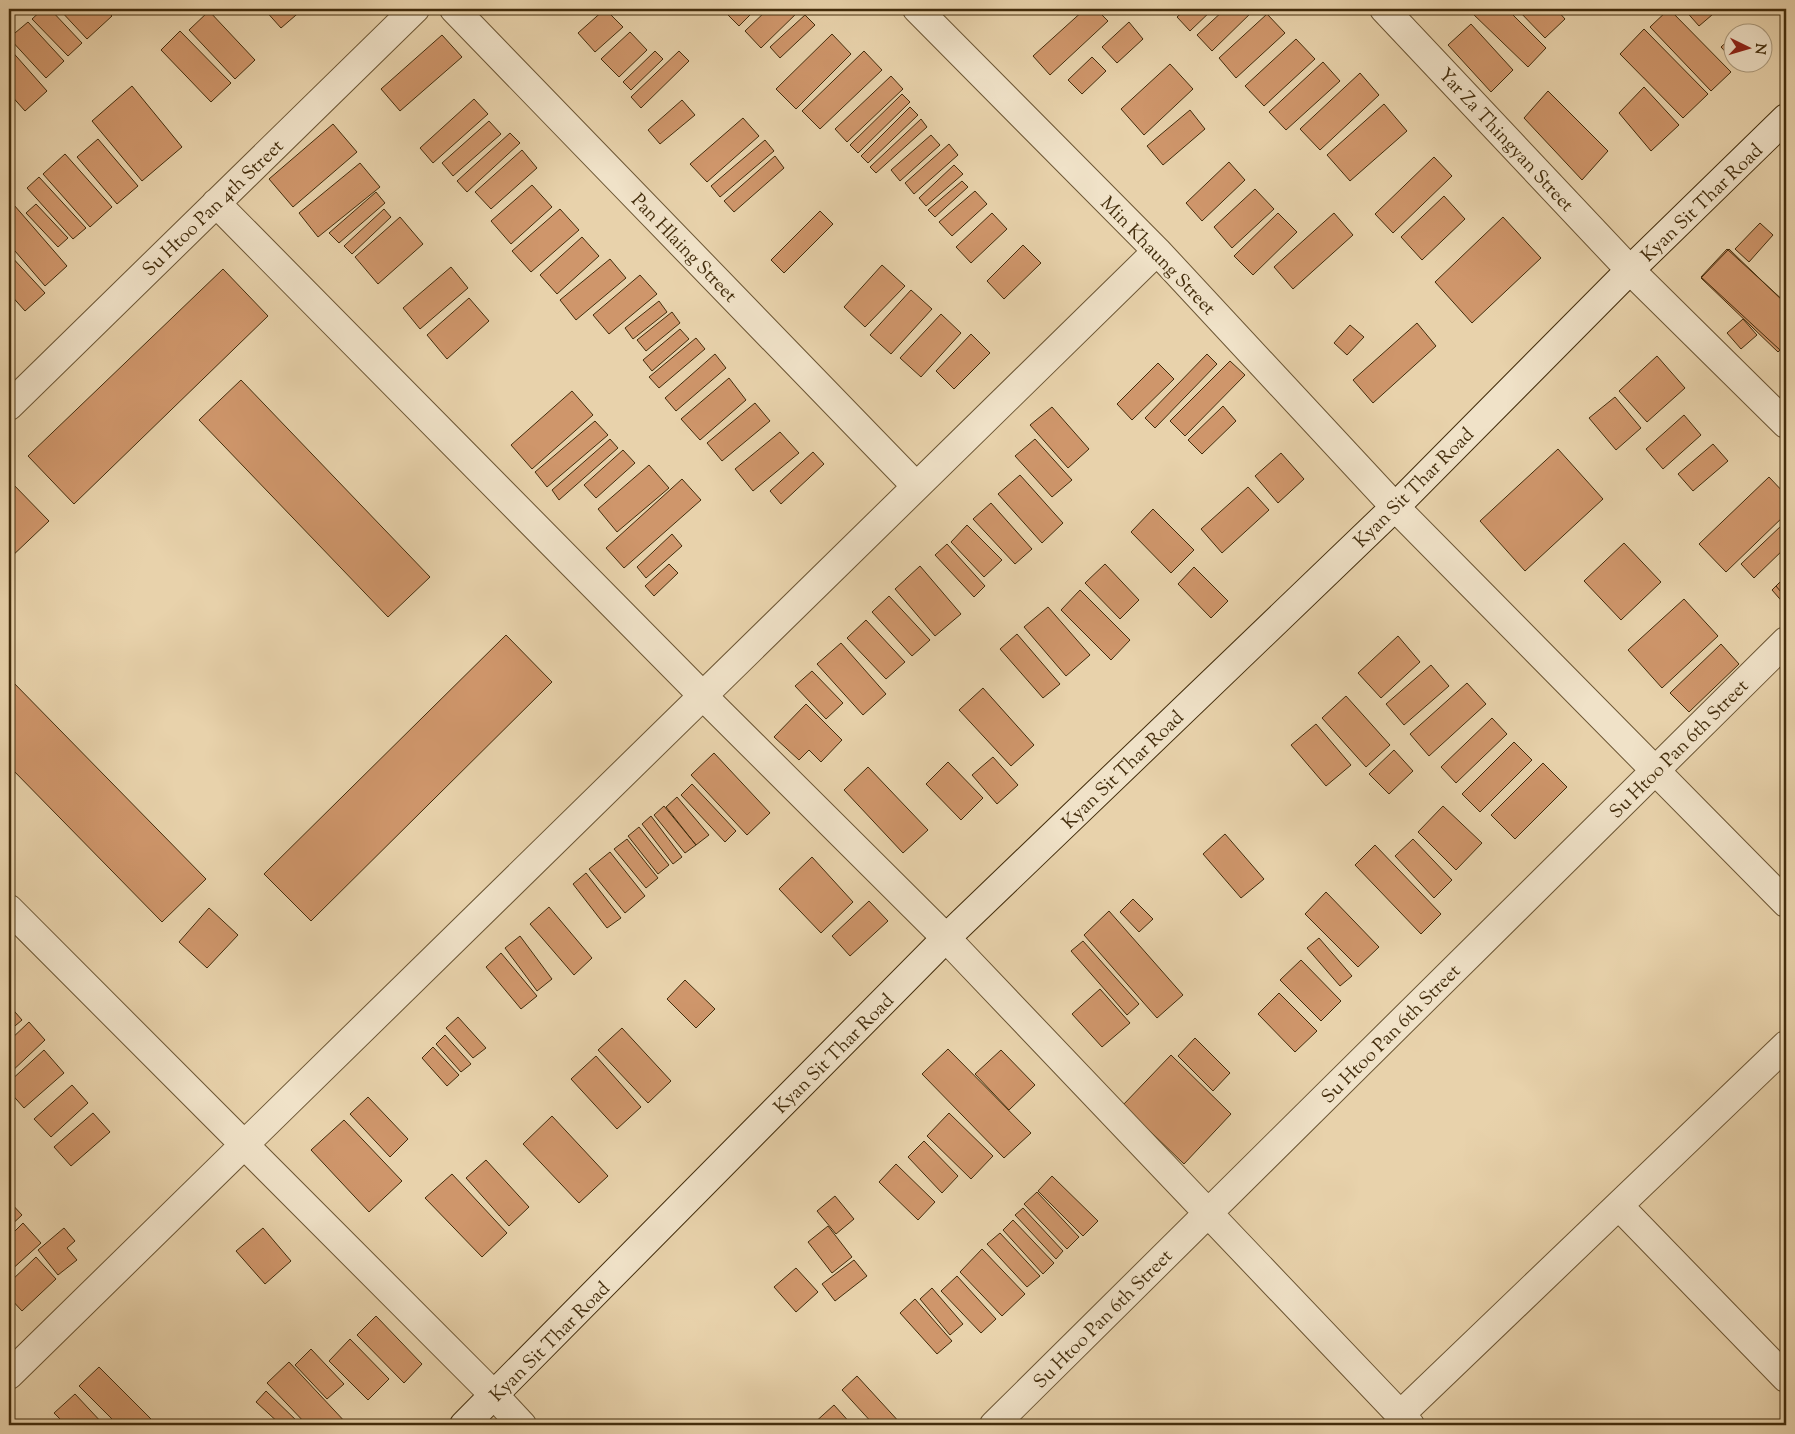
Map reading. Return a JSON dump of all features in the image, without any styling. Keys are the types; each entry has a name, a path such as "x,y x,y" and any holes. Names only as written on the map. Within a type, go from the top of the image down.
{"street":[{"name":"Su Htoo Pan 4th Street","path":"9,406 415,9"},
{"name":"Pan Hlaing Street","path":"454,9 916,486"},
{"name":"Min Khaung Street","path":"918,9 1157,251 1395,507 1786,903"},
{"name":"Yar Za Thingyan Street","path":"1389,10 1630,270 1786,424"},
{"name":"Kyan Sit Thar Road","path":"464,1425 495,1396 946,938 1395,507 1630,270 1786,118"},
{"path":"216,203 703,696 946,938 1405,1420 1619,1206 1786,1045"},
{"path":"11,1368 244,1145 1157,251"},
{"name":"Su Htoo Pan 6th Street","path":"994,1425 1786,641"},
{"path":"9,909 522,1425"},
{"path":"1619,1206 1786,1378"}],"building":[{"path":"43,9 50,9 82,43 68,56 32,19"},
{"path":"59,9 105,9 112,16 87,39"},
{"path":"264,9 303,9 281,28"},
{"path":"605,9 623,27 595,52 578,33"},
{"path":"722,9 756,9 739,26"},
{"path":"768,9 801,9 761,48 745,31"},
{"path":"1085,9 1096,9 1108,21 1050,75 1033,56"},
{"path":"1186,9 1213,9 1190,31 1177,17"},
{"path":"1225,9 1255,9 1212,51 1197,35"},
{"path":"1476,9 1507,9 1546,48 1528,67 1472,13"},
{"path":"1517,9 1556,9 1565,19 1545,38"},
{"path":"1669,9 1722,63 1722,72 1731,72 1711,91 1650,27"},
{"path":"1684,9 1719,9 1699,26"},
{"path":"209,11 255,60 235,79 189,30"},
{"path":"1267,14 1285,33 1236,78 1219,58"},
{"path":"805,15 815,25 780,58 770,47"},
{"path":"28,22 64,61 46,78 9,38"},
{"path":"1129,22 1143,39 1117,63 1102,47"},
{"path":"1471,24 1513,70 1491,92 1448,45"},
{"path":"1644,29 1708,94 1683,118 1620,54"},
{"path":"180,31 231,83 211,102 161,50"},
{"path":"630,32 647,50 619,77 601,59"},
{"path":"832,34 851,54 796,109 776,89"},
{"path":"442,35 462,57 400,111 381,89"},
{"path":"1296,39 1315,59 1264,106 1245,86"},
{"path":"9,48 47,91 25,111 9,93"},
{"path":"655,51 663,59 631,90 623,82"},
{"path":"679,51 689,61 641,108 631,97"},
{"path":"864,51 882,70 820,129 802,111"},
{"path":"1092,57 1106,71 1082,94 1068,80"},
{"path":"1323,62 1340,81 1286,130 1269,112"},
{"path":"1170,64 1193,89 1144,135 1121,109"},
{"path":"1360,73 1379,95 1320,150 1300,129"},
{"path":"891,76 903,89 847,142 835,129"},
{"path":"132,86 182,147 142,181 92,121"},
{"path":"1644,87 1679,125 1651,151 1619,113"},
{"path":"1548,91 1608,151 1582,180 1524,118"},
{"path":"902,94 910,102 858,153 850,145"},
{"path":"474,99 488,114 433,163 420,148"},
{"path":"682,100 695,115 660,144 648,130"},
{"path":"1384,104 1407,131 1350,181 1327,155"},
{"path":"910,107 918,115 868,163 861,156"},
{"path":"1190,110 1205,129 1163,165 1147,146"},
{"path":"743,118 759,136 707,182 690,164"},
{"path":"921,119 927,127 876,173 870,167"},
{"path":"489,121 501,134 453,176 442,163"},
{"path":"333,124 357,152 293,207 269,179"},
{"path":"510,133 520,143 467,192 457,181"},
{"path":"931,135 940,145 900,181 891,170"},
{"path":"98,139 138,186 117,204 77,157"},
{"path":"765,140 774,151 720,197 711,186"},
{"path":"949,144 958,155 914,194 905,183"},
{"path":"522,150 537,168 491,209 475,192"},
{"path":"65,154 112,207 90,227 43,174"},
{"path":"775,156 784,168 734,212 724,201"},
{"path":"1434,157 1452,176 1393,233 1375,214"},
{"path":"1229,162 1245,180 1202,221 1186,203"},
{"path":"360,163 380,187 318,237 299,213"},
{"path":"954,165 963,174 926,206 919,198"},
{"path":"39,177 86,228 73,239 27,188"},
{"path":"962,181 968,187 935,217 928,210"},
{"path":"532,185 552,207 511,244 491,221"},
{"path":"1255,189 1274,209 1232,248 1214,227"},
{"path":"975,191 987,204 952,236 939,222"},
{"path":"376,192 385,203 339,243 329,233"},
{"path":"1444,196 1465,219 1422,260 1401,237"},
{"path":"36,204 68,238 58,247 26,213"},
{"path":"14,205 67,266 45,286 9,244 9,209"},
{"path":"384,209 391,217 352,254 344,246"},
{"path":"560,209 579,230 531,272 512,251"},
{"path":"820,211 833,224 784,273 771,260"},
{"path":"992,213 1007,229 971,263 956,247"},
{"path":"1278,213 1297,232 1253,275 1234,256"},
{"path":"1334,213 1353,235 1293,289 1274,267"},
{"path":"400,217 423,244 378,284 355,257"},
{"path":"1503,217 1541,258 1472,323 1435,282"},
{"path":"1760,223 1773,235 1749,262 1735,249"},
{"path":"582,237 599,256 557,294 540,275"},
{"path":"1023,245 1041,263 1004,299 987,281"},
{"path":"1727,249 1786,303 1786,344 1780,350 1701,277"},
{"path":"1729,249 1786,304 1786,344 1778,352 1701,278"},
{"path":"9,254 45,293 25,311 9,293"},
{"path":"610,259 626,278 576,320 560,300"},
{"path":"882,265 905,286 865,327 844,307"},
{"path":"451,267 468,288 420,329 403,308"},
{"path":"223,269 268,316 74,504 28,456"},
{"path":"640,275 657,294 609,334 593,315"},
{"path":"911,290 932,309 891,354 870,335"},
{"path":"469,298 489,321 447,359 427,335"},
{"path":"659,301 667,312 633,339 625,328"},
{"path":"672,312 680,323 646,351 637,340"},
{"path":"941,314 961,333 921,377 900,358"},
{"path":"1743,319 1757,335 1741,349 1727,333"},
{"path":"1417,323 1436,346 1373,403 1353,380"},
{"path":"1350,325 1364,337 1347,355 1334,343"},
{"path":"680,329 689,339 652,371 643,360"},
{"path":"971,334 990,353 954,389 936,371"},
{"path":"696,338 705,349 659,388 649,377"},
{"path":"715,354 726,368 676,411 665,398"},
{"path":"1207,354 1217,364 1155,428 1145,418"},
{"path":"1657,356 1685,388 1647,422 1619,391"},
{"path":"1230,361 1245,375 1185,436 1170,421"},
{"path":"1158,363 1174,379 1132,420 1117,404"},
{"path":"729,378 746,400 700,440 681,419"},
{"path":"241,380 430,577 388,617 199,420"},
{"path":"572,391 593,415 532,469 511,445"},
{"path":"1615,397 1641,428 1616,450 1589,418"},
{"path":"755,403 770,421 722,461 707,443"},
{"path":"1223,406 1236,421 1202,454 1188,440"},
{"path":"1052,407 1089,449 1068,468 1030,425"},
{"path":"1684,415 1701,435 1663,469 1646,449"},
{"path":"595,421 608,435 547,487 535,472"},
{"path":"780,432 799,453 753,491 735,469"},
{"path":"610,439 618,448 559,500 552,490"},
{"path":"1035,439 1072,480 1052,497 1015,456"},
{"path":"1713,444 1728,461 1693,491 1678,474"},
{"path":"1558,449 1603,499 1525,571 1480,521"},
{"path":"623,450 635,463 596,498 584,485"},
{"path":"813,452 824,464 781,504 770,491"},
{"path":"1281,453 1304,479 1278,503 1255,476"},
{"path":"649,465 669,488 617,532 598,509"},
{"path":"1020,475 1063,523 1042,543 998,494"},
{"path":"1769,477 1786,495 1786,514 1726,572 1699,544"},
{"path":"682,479 701,500 624,568 606,548"},
{"path":"9,482 49,521 9,559"},
{"path":"1248,487 1269,510 1222,553 1201,529"},
{"path":"991,503 1032,549 1015,564 973,519"},
{"path":"1153,509 1194,550 1171,573 1131,532"},
{"path":"967,525 1002,560 984,577 951,542"},
{"path":"1782,525 1786,529 1786,547 1754,578 1741,564"},
{"path":"672,534 682,546 646,578 637,567"},
{"path":"1624,543 1661,582 1621,620 1584,581"},
{"path":"947,544 985,586 974,597 935,555"},
{"path":"669,564 678,573 654,596 645,586"},
{"path":"1105,564 1139,600 1120,619 1085,583"},
{"path":"920,566 961,614 935,636 895,589"},
{"path":"1194,567 1228,601 1211,618 1178,584"},
{"path":"1786,576 1786,606 1772,590"},
{"path":"1786,576 1786,598 1776,586"},
{"path":"1080,590 1130,640 1111,660 1061,610"},
{"path":"889,596 930,640 912,656 872,612"},
{"path":"1684,599 1718,636 1662,688 1628,650"},
{"path":"1048,607 1090,655 1066,676 1024,627"},
{"path":"866,620 905,662 886,679 847,638"},
{"path":"1017,634 1060,684 1043,698 1000,649"},
{"path":"506,635 552,682 311,921 264,874"},
{"path":"1398,636 1420,662 1381,698 1358,673"},
{"path":"841,643 886,694 863,715 817,664"},
{"path":"1721,644 1739,664 1689,712 1670,693"},
{"path":"1431,665 1449,686 1404,725 1386,704"},
{"path":"812,671 843,703 826,719 795,686"},
{"path":"9,678 206,879 162,922 9,766"},
{"path":"1467,683 1486,704 1429,756 1410,734"},
{"path":"983,688 1034,745 1011,766 959,710"},
{"path":"1346,696 1390,745 1366,767 1322,718"},
{"path":"806,704 842,740 821,762 809,750 799,760 774,737"},
{"path":"1492,718 1507,734 1456,783 1441,767"},
{"path":"1316,724 1351,765 1326,786 1291,745"},
{"path":"1514,742 1532,760 1480,812 1462,794"},
{"path":"1394,750 1413,771 1389,794 1369,774"},
{"path":"714,753 770,813 747,835 691,775"},
{"path":"993,757 1018,785 997,804 972,775"},
{"path":"948,762 983,798 961,820 926,784"},
{"path":"1543,763 1567,787 1515,839 1491,815"},
{"path":"868,767 928,830 903,853 844,790"},
{"path":"692,784 736,831 725,842 681,795"},
{"path":"677,797 709,835 696,845 666,807"},
{"path":"664,806 696,845 685,853 654,815"},
{"path":"1443,806 1482,843 1456,870 1418,832"},
{"path":"651,816 682,857 673,864 642,824"},
{"path":"639,827 669,865 658,874 628,836"},
{"path":"1225,834 1264,879 1241,898 1203,854"},
{"path":"627,839 658,878 646,888 614,849"},
{"path":"1413,839 1452,880 1434,898 1395,856"},
{"path":"1375,845 1441,914 1421,934 1355,865"},
{"path":"610,852 645,896 625,913 589,869"},
{"path":"812,857 853,902 821,933 779,889"},
{"path":"586,873 621,918 607,928 573,884"},
{"path":"1326,892 1379,947 1358,967 1305,914"},
{"path":"1133,899 1153,919 1139,932 1120,912"},
{"path":"869,901 888,921 850,956 832,936"},
{"path":"549,907 592,958 574,975 530,924"},
{"path":"209,908 238,935 207,968 179,942"},
{"path":"1109,911 1183,995 1157,1018 1084,935"},
{"path":"520,936 552,979 537,991 505,948"},
{"path":"1319,938 1352,976 1340,986 1307,948"},
{"path":"1083,941 1139,1004 1127,1015 1071,951"},
{"path":"501,953 537,996 521,1009 486,967"},
{"path":"1301,960 1341,1001 1321,1021 1280,980"},
{"path":"685,980 715,1009 696,1028 667,999"},
{"path":"1100,989 1130,1023 1102,1047 1072,1014"},
{"path":"1279,993 1317,1031 1295,1052 1258,1014"},
{"path":"9,1005 22,1020 9,1031"},
{"path":"458,1017 486,1048 473,1058 446,1028"},
{"path":"29,1022 45,1040 9,1074 9,1041"},
{"path":"622,1028 671,1081 648,1103 598,1050"},
{"path":"445,1035 471,1064 461,1072 436,1044"},
{"path":"1195,1038 1230,1073 1213,1091 1178,1056"},
{"path":"433,1047 459,1075 447,1086 422,1058"},
{"path":"948,1049 1031,1133 1004,1158 922,1074"},
{"path":"44,1050 64,1073 24,1108 9,1091 9,1082"},
{"path":"1001,1050 1035,1085 1009,1110 975,1074"},
{"path":"1171,1055 1231,1114 1184,1164 1123,1105"},
{"path":"596,1056 641,1107 617,1129 571,1079"},
{"path":"72,1085 88,1103 51,1137 34,1119"},
{"path":"368,1097 408,1139 390,1157 350,1114"},
{"path":"93,1113 110,1132 71,1166 54,1147"},
{"path":"949,1113 993,1156 971,1179 927,1136"},
{"path":"552,1116 608,1176 579,1203 523,1144"},
{"path":"344,1120 402,1181 369,1212 311,1150"},
{"path":"924,1141 958,1176 942,1193 908,1157"},
{"path":"486,1160 529,1207 509,1226 466,1178"},
{"path":"896,1164 935,1202 918,1220 879,1182"},
{"path":"452,1174 507,1233 482,1257 425,1198"},
{"path":"1052,1176 1098,1221 1083,1236 1038,1191"},
{"path":"1037,1192 1079,1237 1067,1249 1024,1204"},
{"path":"835,1196 854,1219 836,1234 817,1211"},
{"path":"9,1201 22,1215 9,1227"},
{"path":"1023,1208 1063,1251 1056,1259 1015,1215"},
{"path":"1013,1220 1054,1263 1043,1274 1003,1230"},
{"path":"23,1223 41,1243 9,1272 9,1237"},
{"path":"828,1226 852,1257 832,1273 808,1242"},
{"path":"64,1228 75,1241 67,1248 77,1260 58,1275 38,1250"},
{"path":"263,1228 291,1261 265,1284 236,1251"},
{"path":"1000,1233 1040,1276 1027,1287 987,1244"},
{"path":"982,1249 1025,1294 1002,1316 960,1272"},
{"path":"36,1257 56,1279 22,1311 9,1297 9,1283"},
{"path":"854,1260 867,1276 835,1301 822,1284"},
{"path":"796,1268 818,1292 796,1312 774,1287"},
{"path":"957,1276 996,1319 981,1333 941,1291"},
{"path":"932,1288 963,1324 950,1335 920,1299"},
{"path":"915,1299 952,1341 937,1354 900,1313"},
{"path":"376,1316 422,1364 404,1383 357,1335"},
{"path":"350,1339 389,1379 368,1400 329,1361"},
{"path":"311,1349 344,1384 327,1399 295,1365"},
{"path":"289,1362 348,1425 307,1425 267,1383"},
{"path":"99,1367 157,1425 118,1425 79,1386"},
{"path":"857,1376 902,1425 874,1425 842,1390"},
{"path":"266,1391 299,1425 281,1425 256,1402"},
{"path":"75,1394 104,1425 66,1425 54,1413"},
{"path":"834,1405 852,1425 812,1425"}]}
